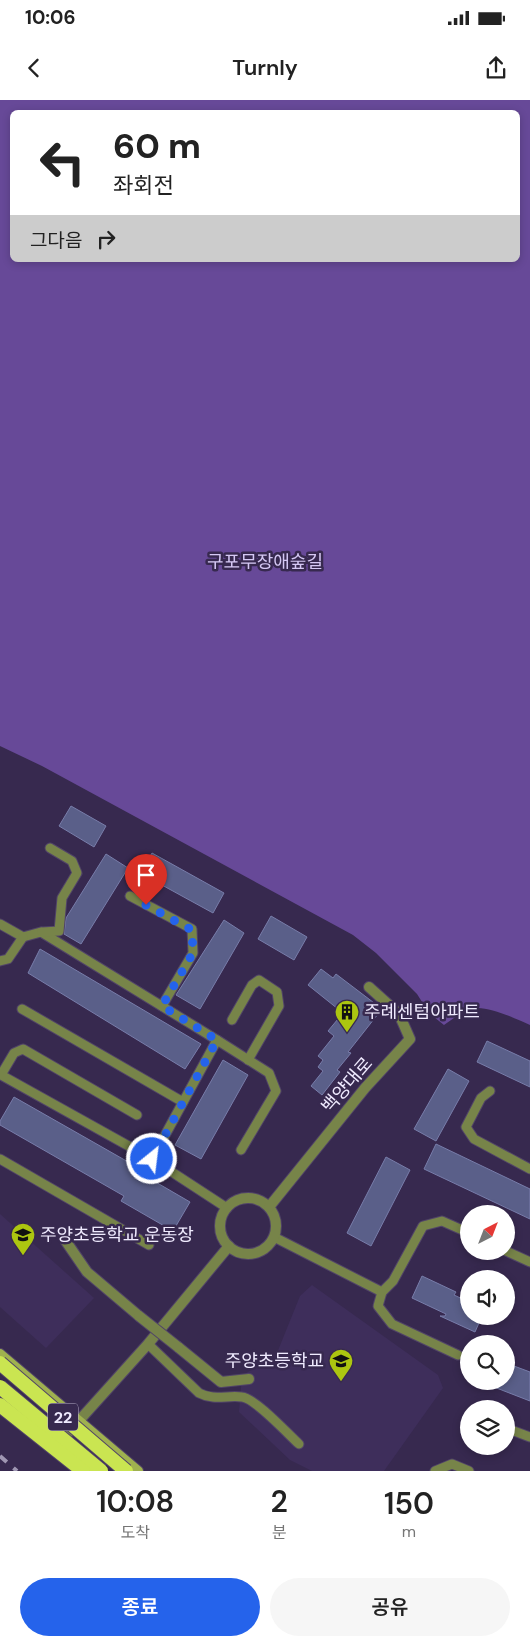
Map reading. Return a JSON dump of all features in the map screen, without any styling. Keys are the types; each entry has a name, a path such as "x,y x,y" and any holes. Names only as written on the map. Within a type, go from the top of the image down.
{"highway":[{"name":"22","path":"0,1363 126,1471"},
{"name":"22","path":"0,1387 101,1471"},
{"path":"0,1406 84,1471"}],"main road":[{"path":"0,1354 138,1471"},
{"path":"0,1406 76,1471"}],"street":[{"name":"백양대로","path":"269,1207 365,1088 410,1039 399,1014 369,987"},
{"path":"243,1198 262,1201 269,1207 276,1222 274,1237 269,1245 254,1253 236,1251 229,1246 224,1239 221,1223 227,1208 243,1198"},
{"path":"65,1240 87,1272 221,1382 249,1379"},
{"path":"52,1451 148,1344 229,1246"}],"lane":[{"path":"0,961 8,958 23,937 41,932 59,931 62,898 77,873 72,861 50,848"},
{"path":"130,896 192,930 193,953 162,1006"},
{"path":"0,924 23,937"},
{"path":"41,932 269,1074 276,1091 242,1150"},
{"path":"232,1020 252,984 259,980 277,992 279,1006 248,1060"},
{"path":"22,1010 183,1102"},
{"path":"152,1159 217,1040"},
{"path":"137,1115 23,1050 14,1053 1,1076 152,1159 227,1208"},
{"path":"490,1091 481,1098 466,1126 474,1139 530,1169"},
{"path":"0,1158 149,1245"},
{"path":"458,1355 392,1324 378,1306 382,1292 393,1281 423,1226 442,1221 460,1229"},
{"path":"274,1237 382,1292"},
{"path":"515,1255 530,1262"},
{"path":"148,1344 200,1393 208,1398 244,1396 254,1402 299,1444"},
{"path":"515,1431 530,1437"},
{"path":"435,1471 452,1464 469,1471"}],"shaded area":[{"name":"주양초등학교 운동장","path":"0,1214 94,1298 46,1348 0,1307"},
{"name":"주양초등학교","path":"312,1285 438,1375 443,1388 384,1471 312,1471 290,1460 239,1412 242,1376 277,1353 300,1296"}],"green space":[{"name":"구포무장애숲길","path":"0,100 530,100 530,1025 496,1011 476,1008 464,1012 444,1025 429,1013 417,994 376,953 353,935 42,766 0,746"}],"building":[{"path":"71,806 106,826 94,847 59,826"},
{"path":"152,853 224,893 213,913 140,873"},
{"path":"106,854 128,868 81,944 64,934 66,918"},
{"path":"271,916 307,937 294,960 258,939"},
{"path":"224,920 244,933 200,1009 176,995"},
{"path":"40,949 201,1044 185,1069 28,973"},
{"name":"주례센텀아파트","path":"321,969 333,978 336,974 382,1009 348,1052 351,1053 337,1070 340,1072 322,1095 311,1086 323,1071 318,1067 323,1060 318,1056 334,1036 328,1031 343,1013 308,985"},
{"path":"487,1041 530,1061 530,1087 477,1062"},
{"path":"223,1060 248,1075 201,1159 175,1145"},
{"path":"448,1069 469,1081 436,1141 414,1129"},
{"path":"14,1097 130,1163 128,1166 190,1202 173,1231 121,1201 124,1196 0,1125 0,1121"},
{"path":"436,1144 530,1189 530,1219 515,1212 515,1205 500,1205 424,1169"},
{"path":"386,1157 410,1170 371,1246 347,1233"},
{"path":"422,1276 456,1292 454,1295 460,1298 460,1325 478,1325 475,1332 440,1316 445,1316 446,1314 412,1298"},
{"path":"515,1366 530,1372 530,1401 502,1390 515,1390"}],"railway":[{"path":"0,1456 17,1471"}],"place":[{"name":"주례센텀아파트","path":"347,1033"},
{"name":"주양초등학교 운동장","path":"23,1256"},
{"name":"주양초등학교","path":"341,1382"}],"route":[{"path":"146,905 192,930 193,953 162,1006 217,1040 152,1159"}]}
